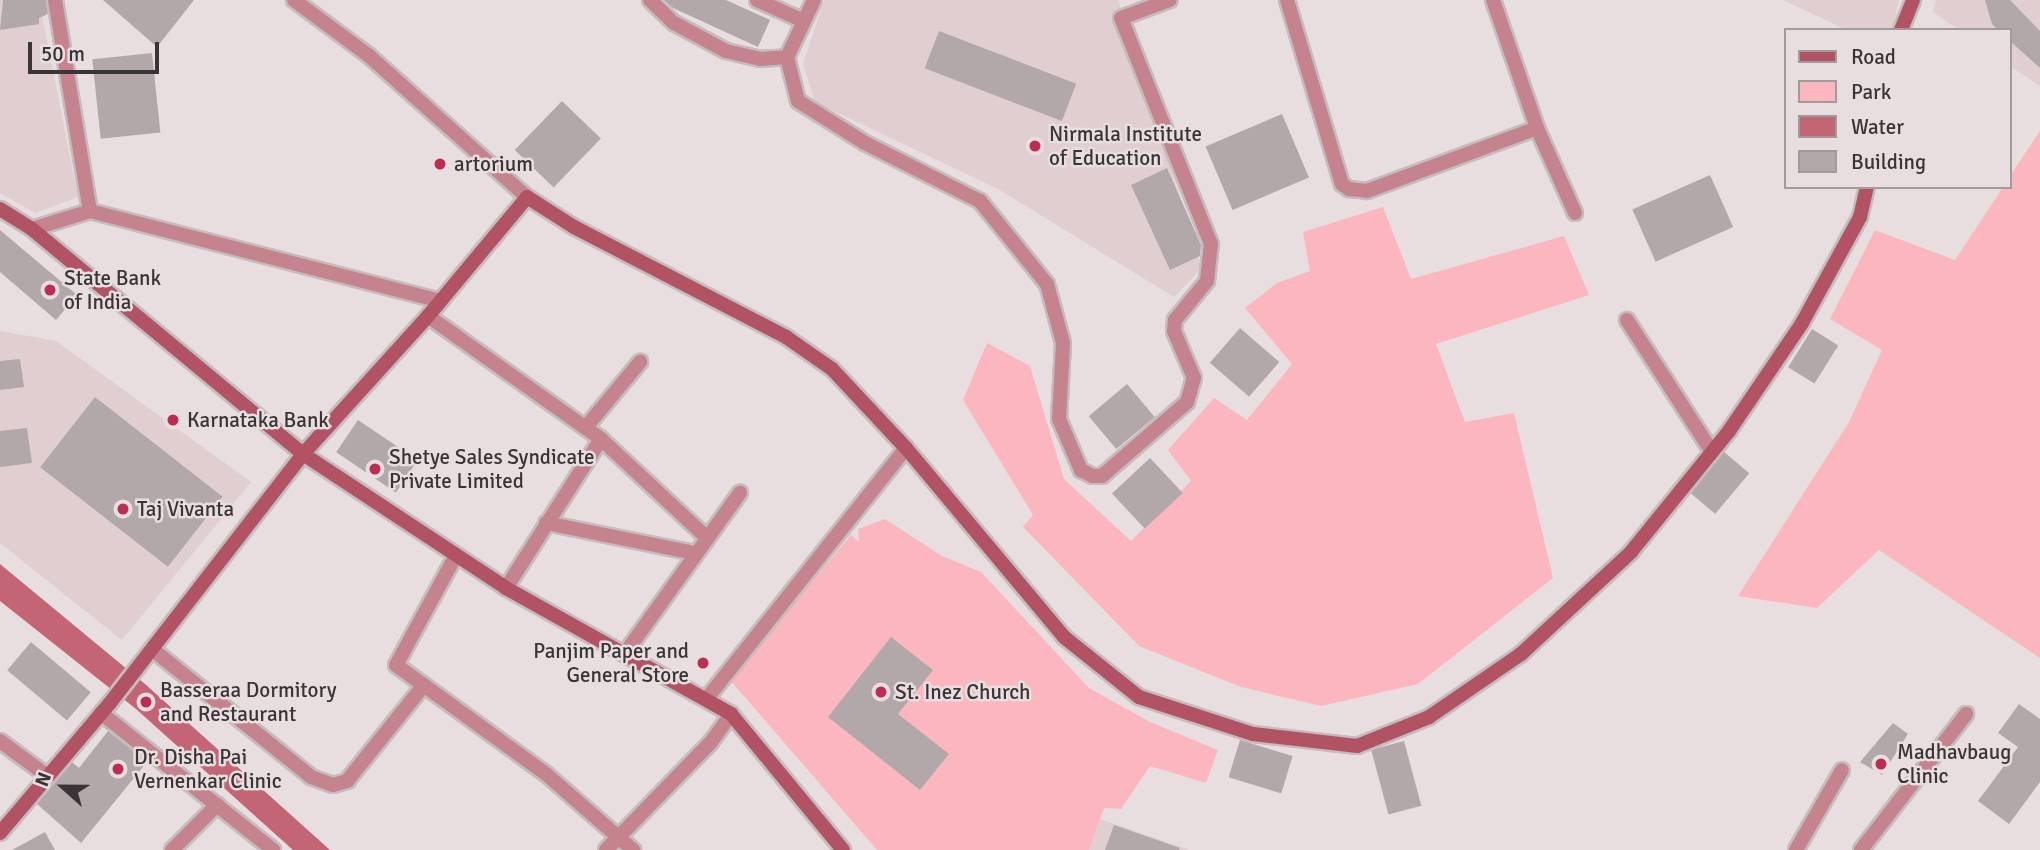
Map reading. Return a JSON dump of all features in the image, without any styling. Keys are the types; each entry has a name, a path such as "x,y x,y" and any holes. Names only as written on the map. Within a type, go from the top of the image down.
{"main road":[{"path":"1901,28 1913,0"},
{"path":"0,833 46,775 106,708 303,454 428,316 527,197 574,228 786,337 832,369 906,448 1064,637 1139,697 1253,734 1357,746 1429,717 1521,654 1631,551 1712,453 1802,323 1860,217 1867,189"},
{"path":"0,209 32,229 303,454 506,588 708,697 731,714 843,850"}],"street":[{"path":"55,0 90,211"},
{"path":"294,0 368,55 527,197"},
{"path":"650,0 674,23 726,51 760,59 787,57"},
{"path":"757,0 804,21"},
{"path":"814,0 787,57 798,101 865,143 980,201 1047,284 1063,343 1059,419 1082,470 1102,476 1187,402 1194,378 1174,331 1175,320 1207,281 1212,262 1211,244 1121,18 1170,0"},
{"path":"1287,0 1342,184 1349,189 1367,191 1537,128"},
{"path":"1493,0 1537,128 1576,214"},
{"path":"32,229 90,211 441,301"},
{"path":"428,316 586,427 707,538"},
{"path":"1627,320 1712,453"},
{"path":"586,427 640,362"},
{"path":"506,588 601,439"},
{"path":"708,697 906,448"},
{"path":"626,652 740,493"},
{"path":"546,523 695,553"},
{"path":"455,556 396,665 545,774 633,850"},
{"path":"152,649 310,777 333,786 347,781 424,685"},
{"path":"106,708 216,805 273,850"},
{"path":"606,850 711,742 731,714"},
{"path":"1861,850 1966,714"},
{"path":"0,741 46,775"},
{"path":"1796,850 1842,770"},
{"path":"172,850 216,805"}],"shaded area":[{"path":"0,0 39,0 78,197 35,213 0,193"},
{"name":"Nirmala Institute of Education","path":"824,0 1118,0 1202,268 1174,297 998,189 815,102 803,64"},
{"path":"1783,0 1899,0 1892,28 1843,28"},
{"path":"1936,0 2040,0 2040,86 2012,67 2012,28 1956,28 1933,12"},
{"name":"Taj Vivanta","path":"0,331 56,341 251,482 122,640 0,543"},
{"path":"1100,819 1190,850 1089,850"}],"green space":[{"path":"2040,131 2040,658 1879,550 1817,608 1738,596 1849,422 1882,350 1830,319 1875,230 1955,260 2002,189 2012,189 2012,173"},
{"path":"1383,207 1411,279 1564,236 1589,295 1436,344 1465,422 1514,413 1553,578 1418,684 1321,706 1241,687 1139,646 1023,527 1033,515 963,400 987,343 1030,366 1064,479 1131,541 1191,481 1168,450 1214,398 1247,420 1292,364 1245,308 1277,283 1310,271 1303,232"},
{"path":"885,519 942,556 981,572 1089,688 1150,722 1218,750 1206,783 1150,766 1121,809 1104,808 1089,850 877,850 730,680 851,535 859,542 858,529"}],"water":[{"path":"0,564 145,684 330,850 293,850 136,709 0,601"}],"building":[{"path":"3,0 46,0 48,14 39,18 39,24 0,30"},
{"path":"103,0 194,0 157,47"},
{"path":"664,0 726,0 770,20 758,47 673,8"},
{"path":"1985,0 2010,0 2040,31 2040,68 2012,43 2012,28 1996,28 1992,24"},
{"path":"939,31 1076,84 1062,121 925,68"},
{"path":"152,53 160,133 101,139 92,59"},
{"path":"562,101 601,139 554,187 515,150"},
{"path":"1282,114 1309,178 1233,210 1206,146"},
{"path":"1167,168 1201,245 1200,256 1170,270 1131,185"},
{"path":"1710,175 1733,227 1656,262 1632,210"},
{"path":"0,230 77,295 56,320 0,272"},
{"path":"1240,328 1279,362 1249,397 1210,363"},
{"path":"1812,329 1838,345 1814,384 1788,367"},
{"path":"20,359 24,387 0,390 0,361"},
{"path":"1127,384 1155,417 1116,449 1089,416"},
{"path":"95,397 223,497 168,567 40,467"},
{"path":"358,420 418,460 396,493 336,452"},
{"path":"27,428 32,463 0,467 0,431"},
{"path":"1724,452 1749,473 1715,514 1690,493"},
{"path":"1150,458 1183,493 1145,529 1112,493"},
{"name":"St. Inez Church","path":"891,637 933,670 898,714 949,754 920,790 828,717"},
{"path":"31,642 91,692 67,720 7,670"},
{"path":"2019,704 2040,719 2040,782 2009,824 1978,801 2018,747 1998,733"},
{"path":"1893,723 1908,734 1882,775 1860,762"},
{"path":"108,731 147,762 81,843 37,804 72,762 79,768"},
{"path":"1240,740 1293,756 1281,793 1229,777"},
{"path":"1404,741 1421,806 1388,815 1371,750"},
{"path":"1114,825 1180,848 1105,850"},
{"path":"45,832 55,850 12,850"}],"place":[{"name":"Nirmala Institute of Education","path":"1035,146"},
{"name":"artorium","path":"440,164"},
{"name":"State Bank of India","path":"50,290"},
{"name":"Karnataka Bank","path":"173,420"},
{"name":"Shetye Sales Syndicate Private Limited","path":"375,469"},
{"name":"Taj Vivanta","path":"123,509"},
{"name":"Panjim Paper and General Store","path":"703,663"},
{"name":"St. Inez Church","path":"881,692"},
{"name":"Basseraa Dormitory and Restaurant","path":"146,702"},
{"name":"Madhavbaug Clinic","path":"1881,764"},
{"name":"Dr. Disha Pai Vernenkar Clinic","path":"118,769"}]}
